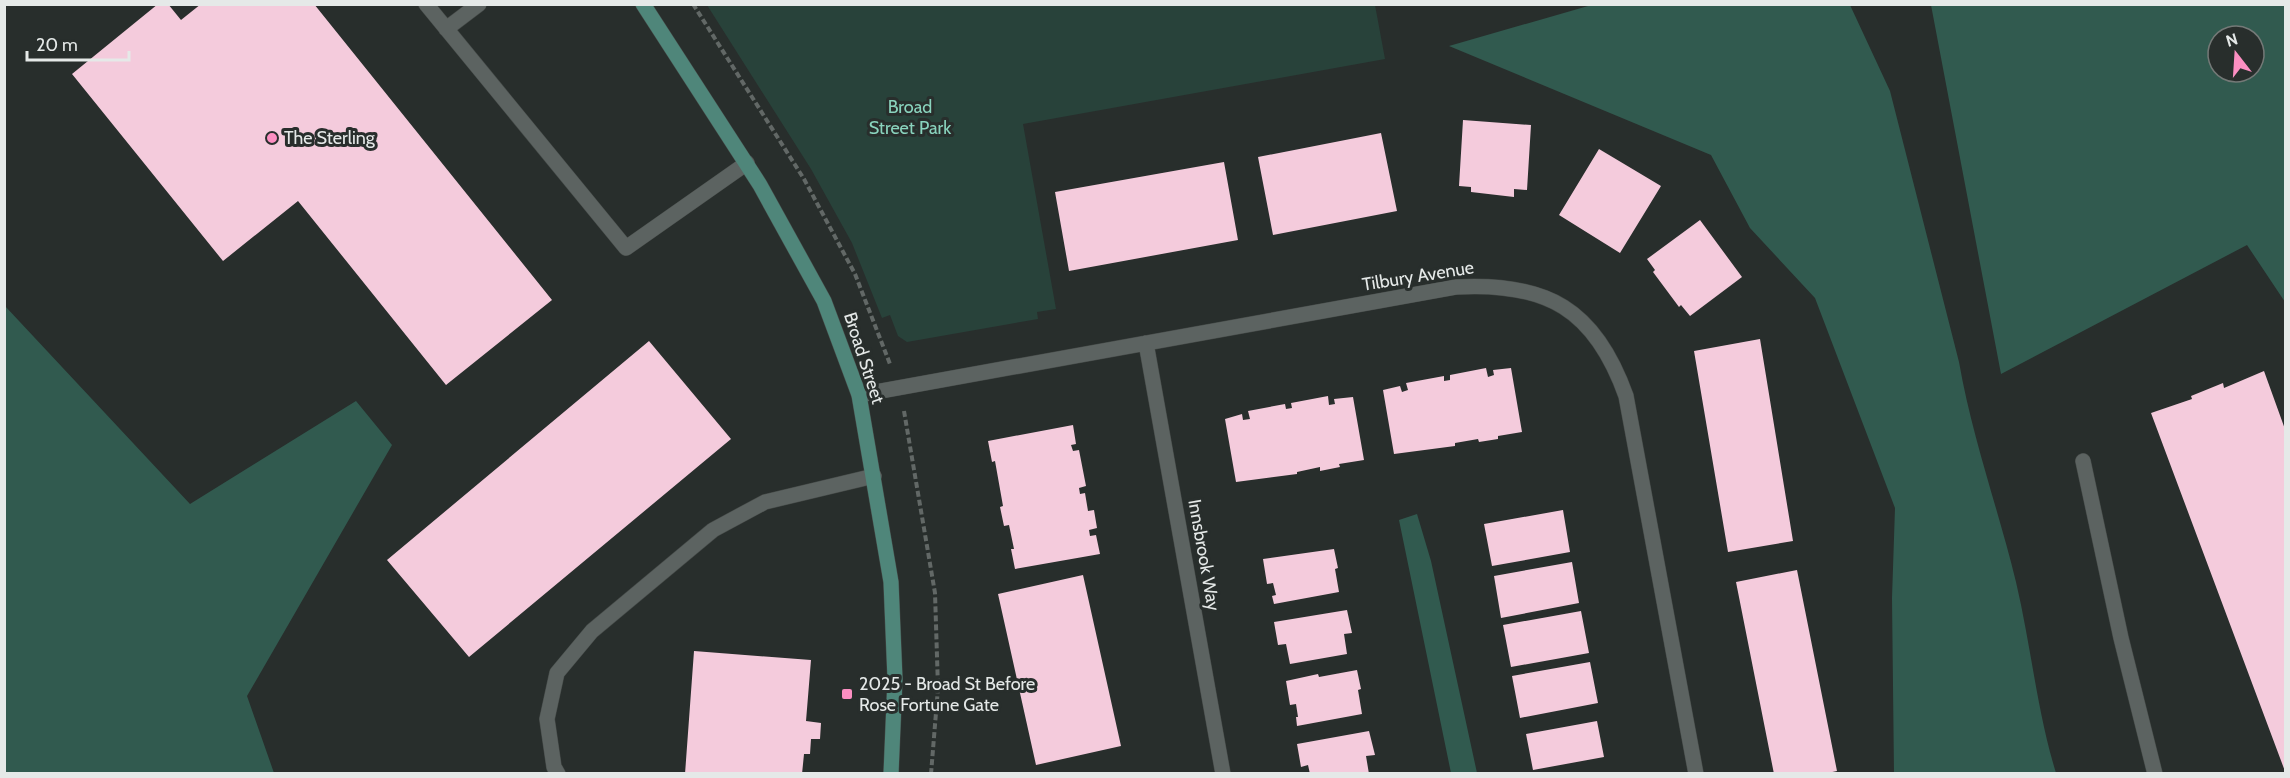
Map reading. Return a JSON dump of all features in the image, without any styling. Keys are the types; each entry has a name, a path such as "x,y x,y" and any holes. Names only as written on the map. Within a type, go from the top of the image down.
{"street":[{"path":"426,4 626,248 747,163"},
{"path":"446,29 479,4"},
{"name":"Broad Street","path":"644,4 747,163 824,300 859,395 891,582 895,679 891,774"},
{"name":"Tilbury Avenue","path":"859,395 1456,287 1484,285 1510,287 1537,293 1561,305 1582,321 1601,343 1616,369 1626,396 1696,774"},
{"name":"Innsbrook Way","path":"1146,343 1224,774"},
{"path":"2083,462 2121,638 2155,774"},
{"path":"558,774 554,767 547,719 557,673 592,631 713,530 765,502 874,476"}],"green space":[{"path":"1595,4 1850,5 1890,91 1959,362 1971,418 2016,582 2049,750 2056,773 1894,773 1892,598 1895,508 1815,298 1750,228 1711,155 1449,46"},
{"name":"Broad Street Park","path":"707,5 1375,5 1385,59 1023,124 1056,309 1037,312 1038,319 907,342 898,336 890,315 882,318 852,243 811,169"},
{"path":"1931,5 2285,5 2285,302 2247,245 2001,374"},
{"path":"5,306 190,504 356,401 392,445 247,696 274,773 5,773"},
{"path":"1417,514 1431,561 1477,773 1451,773 1399,520"}],"building":[{"name":"The Sterling","path":"158,4 168,4 181,20 201,4 314,4 552,300 446,385 298,201 223,261 72,74"},
{"path":"1463,120 1531,125 1527,190 1514,189 1514,197 1471,192 1471,187 1459,186"},
{"path":"1381,133 1397,211 1273,235 1258,157"},
{"path":"1599,149 1661,186 1620,253 1559,215"},
{"path":"1224,162 1238,240 1069,271 1055,192"},
{"path":"1700,220 1742,277 1690,316 1681,305 1679,307 1653,272 1655,270 1647,259"},
{"path":"1760,339 1793,541 1728,552 1694,351"},
{"path":"649,341 731,439 469,657 387,560"},
{"path":"1486,368 1488,377 1494,375 1493,370 1511,368 1522,432 1498,436 1498,439 1479,442 1478,439 1455,443 1455,446 1394,454 1383,390 1400,386 1402,392 1408,390 1406,383 1444,376 1444,381 1450,380 1450,375"},
{"path":"2264,371 2286,432 2286,774 2151,413 2192,399 2191,396 2223,383 2224,388"},
{"path":"1328,396 1329,405 1335,404 1334,399 1353,397 1364,460 1339,464 1340,467 1320,471 1320,467 1297,472 1297,474 1236,482 1225,419 1242,414 1243,420 1250,419 1248,411 1285,404 1286,409 1292,408 1291,403"},
{"path":"1073,425 1076,444 1071,445 1073,451 1079,450 1086,486 1079,488 1080,494 1085,493 1088,511 1094,510 1097,528 1089,530 1090,536 1096,535 1100,554 1015,569 1009,525 1004,526 995,461 992,462 988,441"},
{"path":"1563,510 1570,552 1492,566 1484,524"},
{"path":"1334,549 1339,592 1274,604 1272,596 1276,595 1273,583 1267,584 1263,559"},
{"path":"1572,562 1579,603 1501,618 1494,576"},
{"path":"1797,570 1837,771 1823,774 1774,774 1736,582"},
{"path":"1083,575 1121,746 1036,765 998,594"},
{"path":"1347,610 1352,633 1344,634 1347,654 1290,664 1286,644 1278,645 1274,622"},
{"path":"1581,611 1589,653 1511,667 1503,625"},
{"path":"694,651 811,660 806,721 821,723 820,739 811,739 810,754 804,754 802,774 685,774"},
{"path":"1590,662 1598,703 1520,718 1512,676"},
{"path":"1357,670 1361,689 1358,690 1362,714 1297,726 1296,704 1290,705 1286,681 1318,674 1319,677"},
{"path":"1597,721 1604,757 1533,770 1526,734"},
{"path":"1369,731 1375,755 1366,756 1369,774 1310,774 1308,765 1301,767 1297,744"}],"place":[{"name":"The Sterling","path":"272,138"},
{"name":"2025 - Broad St Before Rose Fortune Gate","path":"847,694"}]}
